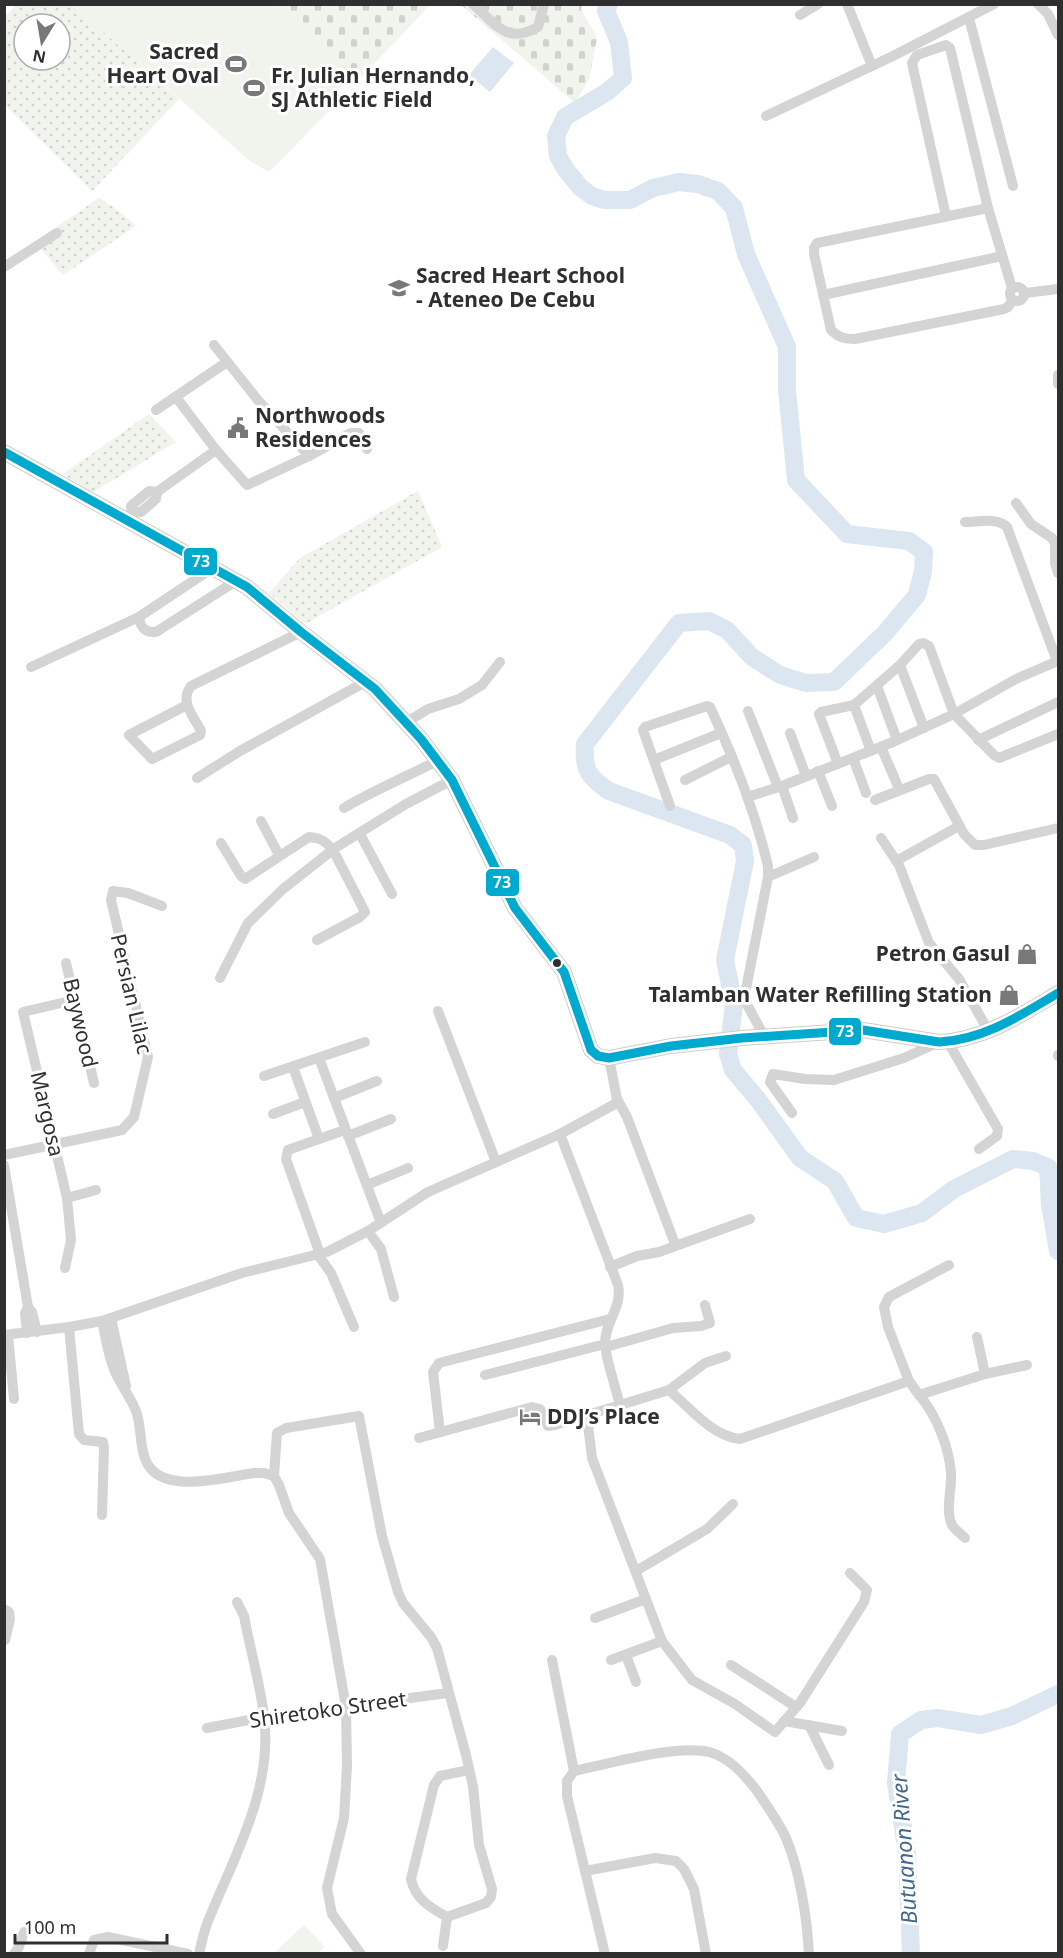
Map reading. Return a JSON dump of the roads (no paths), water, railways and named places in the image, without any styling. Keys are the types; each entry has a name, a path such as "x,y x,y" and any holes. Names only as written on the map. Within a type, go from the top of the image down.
{"main road":[{"path":"4,452 128,515 214,567 258,595 301,632 367,681 407,722 452,780 515,908 564,972 591,1050 603,1057 742,1038 862,1030 944,1042 989,1032 1059,993"}],"street":[{"path":"473,4 500,29 513,35 526,34 537,27 544,4"},
{"path":"800,15 819,4"},
{"path":"847,4 872,66"},
{"path":"766,116 872,66 994,4"},
{"path":"1038,4 1048,14 1059,35"},
{"path":"969,18 1013,186"},
{"path":"946,216 912,63 917,55 946,45 950,48 988,208 1012,288 1010,294 1013,300"},
{"path":"988,208 817,243 814,254 831,330 836,336 855,339 1004,309 1008,308 1013,300"},
{"path":"4,267 57,233"},
{"path":"823,295 1002,256"},
{"path":"1012,288 1022,288 1025,294"},
{"path":"1013,300 1019,301 1025,294 1059,289"},
{"path":"214,345 257,399 309,456"},
{"path":"156,410 227,362"},
{"path":"176,397 216,450 244,483 249,485 354,432 359,433 367,449"},
{"path":"128,515 131,506 149,491 157,492 216,450"},
{"path":"1016,503 1030,524 1052,538 1055,544 1055,563 1059,573"},
{"path":"747,796 780,787 897,740 954,714 1016,679 1058,661 1007,527 1003,522 997,521 965,522"},
{"path":"32,667 140,617 214,567"},
{"path":"140,617 140,624 143,628 156,632 236,581"},
{"path":"187,705 129,735 150,758 155,759 201,734 187,705 188,690 191,686 301,632"},
{"path":"838,764 819,714 854,705 900,665 920,644 924,643 929,646 954,714 994,755 999,758 1059,734"},
{"path":"407,722 428,709 459,699 482,685 500,662"},
{"path":"900,665 924,728"},
{"path":"197,778 217,764 367,681"},
{"path":"877,686 897,740"},
{"path":"978,740 1059,702"},
{"path":"854,705 897,784"},
{"path":"670,806 643,733 645,727 707,706 710,707 747,796 768,866 768,877 744,999 764,1036"},
{"path":"748,711 793,818"},
{"path":"654,760 721,733"},
{"path":"790,733 806,776"},
{"path":"685,780 731,757"},
{"path":"853,758 870,796 933,779 964,834 975,845 1059,828"},
{"path":"344,808 375,790 437,761"},
{"path":"818,771 832,806"},
{"path":"220,978 248,923 283,889 333,850 406,804 452,780"},
{"path":"261,821 279,855"},
{"path":"896,861 959,825"},
{"path":"360,834 392,894"},
{"path":"221,843 245,879 309,837 323,839 333,850 365,912 317,940"},
{"path":"881,838 896,861 929,943 959,979 989,1032"},
{"path":"768,877 814,857"},
{"name":"Persian Lilac","path":"4,1155 122,1130 134,1117 148,1057 111,900 113,891 120,891 162,906"},
{"name":"Baywood","path":"66,963 94,1083"},
{"name":"Margosa","path":"65,1268 71,1240 67,1198 23,1012 74,1000"},
{"path":"438,1011 496,1162"},
{"path":"264,1076 365,1042"},
{"path":"792,1113 770,1082 773,1074 811,1080 834,1080 904,1058 944,1042 998,1129 997,1136 979,1149"},
{"path":"603,1057 675,1244"},
{"path":"319,1058 381,1223"},
{"path":"293,1067 319,1139"},
{"path":"334,1098 377,1081"},
{"path":"14,1399 6,1335 69,1327 106,1319 242,1273 319,1255 369,1231 428,1192 560,1134 615,1104 618,1100"},
{"path":"273,1114 305,1102"},
{"path":"354,1327 331,1273 319,1255 285,1153 319,1139 391,1119"},
{"path":"560,1134 618,1286 620,1299 610,1319 605,1346 620,1405"},
{"path":"4,1166 8,1220 28,1307 32,1312 32,1332"},
{"path":"367,1185 408,1168"},
{"path":"67,1198 96,1190"},
{"path":"610,1267 750,1219"},
{"path":"369,1231 381,1249 394,1297"},
{"path":"950,1264 889,1297 884,1307 888,1328 909,1381 928,1406 945,1445 951,1470 949,1508 951,1523 965,1539"},
{"path":"485,1375 673,1328 701,1326 710,1323 705,1305"},
{"path":"106,1319 116,1374 127,1392 140,1423 143,1455 152,1471 161,1477 187,1482 254,1473 274,1476"},
{"path":"441,1432 433,1372 439,1363 610,1319"},
{"path":"69,1327 79,1434 84,1440 103,1442 102,1515"},
{"path":"977,1337 985,1374"},
{"path":"419,1438 532,1407 540,1409 548,1426 587,1417 669,1390 705,1363 726,1356"},
{"path":"919,1395 985,1374 1027,1365"},
{"path":"669,1390 714,1430 728,1438 740,1439 909,1381"},
{"path":"361,1953 332,1914 327,1888 344,1818 347,1766 346,1707 320,1559 289,1513 274,1476 277,1433 286,1428 359,1416 382,1536 398,1592 403,1603 431,1637 437,1648 469,1770 479,1845 492,1895 481,1906 447,1917 419,1897 413,1889 411,1879 434,1785 440,1776 469,1770"},
{"path":"587,1417 592,1458 662,1641 692,1680 735,1704 775,1732 796,1707 864,1602 867,1590 850,1573"},
{"path":"636,1571 707,1529 733,1504"},
{"path":"595,1618 646,1599"},
{"path":"199,1953 210,1916 248,1829 258,1792 263,1760 264,1717 243,1616 237,1602"},
{"path":"4,1609 9,1612 10,1619 5,1640"},
{"path":"611,1660 662,1641"},
{"path":"626,1655 636,1682"},
{"path":"552,1660 574,1771"},
{"path":"731,1665 796,1707"},
{"name":"Shiretoko Street","path":"207,1728 264,1717 448,1693"},
{"path":"784,1721 842,1731"},
{"path":"809,1725 829,1765"},
{"path":"605,1953 567,1797 568,1778 574,1771 685,1750 708,1751 736,1767 751,1783 775,1818 791,1852 801,1895 809,1953"},
{"path":"585,1871 655,1858 676,1861 684,1869 694,1889 706,1953"},
{"path":"443,1946 447,1917"},
{"path":"14,1953 19,1947 24,1932"},
{"path":"89,1953 94,1940 108,1937 188,1953"}],"waterway":[{"name":"Butuanon River","path":"609,4 606,11 619,42 623,78 607,92 565,117 556,136 558,156 566,170 581,188 592,196 604,200 630,200 653,188 679,182 698,184 718,191 734,208 746,254 787,347 787,390 796,480 847,534 909,541 924,552 923,571 917,595 885,633 834,682 806,683 780,675 752,657 727,630 709,621 679,623 585,744 588,772 609,791 730,835 743,845 745,861 725,960 734,1004 728,1054 733,1070 759,1101 800,1158 835,1181 856,1218 884,1224 922,1213 954,1189 1013,1159 1033,1161 1048,1167 1050,1205 1058,1251"},
{"path":"1048,1167 1058,1175"},
{"name":"Butuanon River","path":"911,1954 907,1853 896,1783 900,1734 921,1720 938,1718 981,1725 1012,1716 1058,1694"}],"place":[{"name":"Sacred Heart Oval","path":"236,64"},
{"name":"Fr. Julian Hernando, SJ Athletic Field","path":"254,88"},
{"name":"Sacred Heart School - Ateneo De Cebu","path":"399,288"},
{"name":"Northwoods Residences","path":"238,428"},
{"name":"Petron Gasul","path":"1027,954"},
{"name":"Talamban Water Refilling Station","path":"1009,995"},
{"name":"DDJ’s Place","path":"530,1417"}]}
